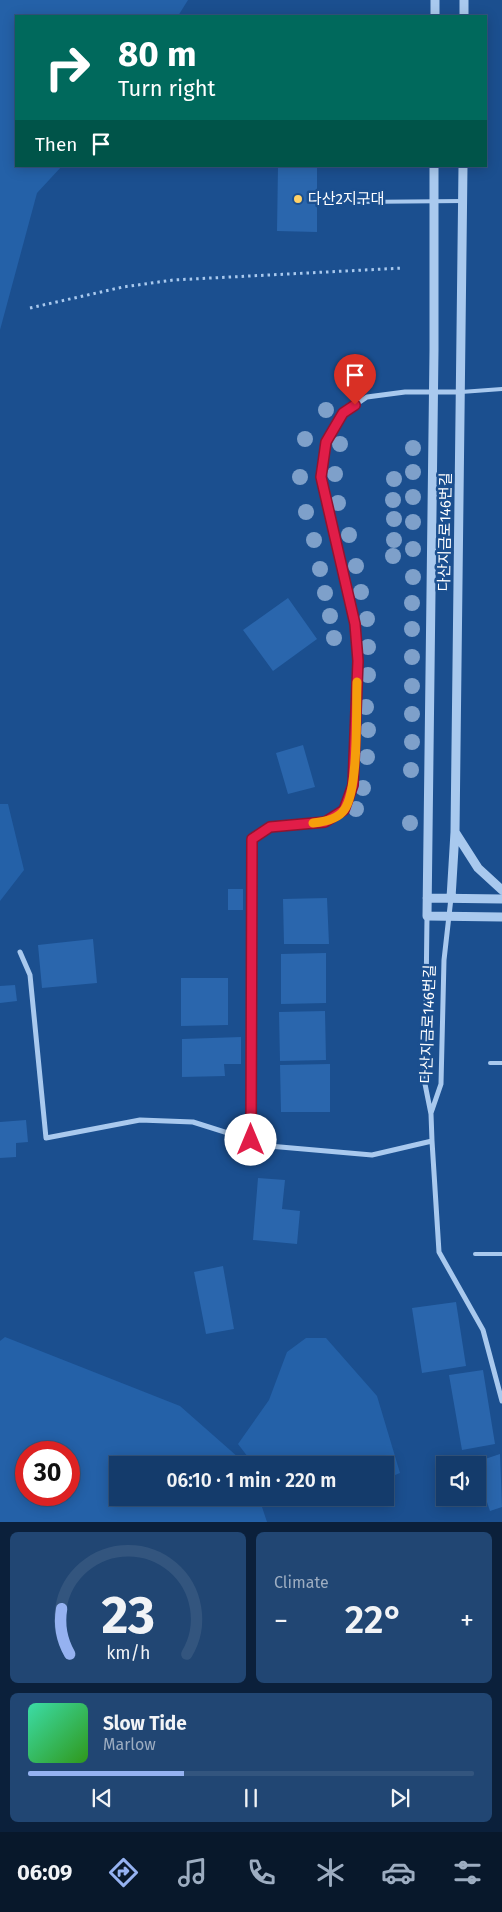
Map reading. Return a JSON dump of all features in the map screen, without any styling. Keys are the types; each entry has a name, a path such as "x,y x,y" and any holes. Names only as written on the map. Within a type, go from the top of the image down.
{"street":[{"path":"435,0 435,15"},
{"path":"464,0 464,15"},
{"name":"다산지금로146번길","path":"431,1114 425,1084 434,350 434,167"},
{"name":"다산지금로146번길","path":"431,1114 441,1084 444,960 455,832 463,167"},
{"path":"251,1140 252,839 270,827 325,822 344,810 353,785 358,661 355,624 321,477 326,442 343,413 367,397 405,392 461,392"},
{"path":"455,832 478,868 502,890"},
{"path":"427,898 502,899"},
{"path":"427,916 502,917"},
{"path":"20,952 30,975 46,1138 140,1120 193,1122 269,1146 372,1155 432,1141"},
{"path":"431,1114 439,1252 483,1330 502,1401"}],"lane":[{"path":"353,202 463,201"},
{"path":"461,392 502,389"},
{"path":"490,1063 502,1063"},
{"path":"475,1254 502,1254"}],"path":[{"path":"30,308 123,288 173,280 403,268"}],"shaded area":[{"path":"0,0 188,0 179,15 15,15 15,167 61,167 37,193 0,330"},
{"path":"0,804 8,804 24,870 0,901"},
{"path":"5,1337 180,1406 237,1456 109,1456 109,1506 262,1506 267,1522 0,1522 0,1341"},
{"path":"306,1338 326,1338 377,1396 400,1473 394,1475 394,1456 247,1456 238,1444 269,1400 287,1352"}],"building":[{"name":"다산2지구대","path":"278,167 317,167 317,232 277,231"},
{"path":"288,598 317,639 273,671 243,630"},
{"path":"303,745 315,787 288,794 276,753"},
{"path":"228,889 243,889 243,910 228,910"},
{"path":"327,898 329,944 284,944 283,899"},
{"path":"93,939 97,983 42,988 38,945"},
{"path":"326,953 326,1003 281,1004 281,954"},
{"path":"181,978 228,978 228,1025 181,1026"},
{"path":"15,985 17,1001 0,1003 0,986"},
{"path":"325,1011 326,1060 280,1061 279,1012"},
{"path":"241,1037 241,1064 224,1064 225,1076 182,1077 182,1039"},
{"path":"330,1064 330,1112 281,1112 280,1065"},
{"path":"26,1120 28,1142 16,1143 16,1157 0,1158 0,1122"},
{"path":"258,1178 285,1180 282,1209 300,1211 297,1244 253,1240"},
{"path":"223,1266 234,1329 206,1334 194,1272"},
{"path":"456,1302 466,1366 422,1373 412,1308"},
{"path":"483,1370 495,1444 462,1450 449,1375"},
{"path":"500,1454 502,1507 490,1511 486,1499 486,1459"}],"slow traffic":[{"path":"313,823 325,822 344,810 353,785 357,682"}],"place":[{"name":"다산2지구대","path":"298,199"}],"route":[{"path":"251,1140 252,839 270,827 325,822 344,810 353,785 358,661 355,624 321,477 326,442 343,413 355,405"}]}
